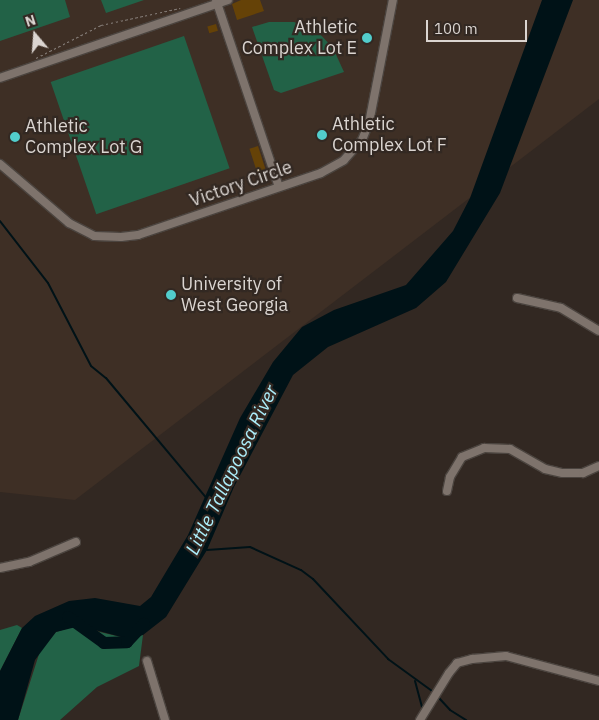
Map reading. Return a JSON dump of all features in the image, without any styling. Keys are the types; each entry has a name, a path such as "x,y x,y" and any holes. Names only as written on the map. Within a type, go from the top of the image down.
{"street":[{"path":"0,78 217,2 228,0"},
{"name":"Victory Circle","path":"0,164 69,223 94,236 138,235 321,173 344,160 362,140 369,124 393,0"},
{"path":"217,2 279,187"},
{"path":"517,298 561,308 599,331"},
{"path":"447,491 450,477 462,457 484,448 510,449 545,468 562,473 583,472 599,466"},
{"path":"0,568 29,562 76,542"},
{"path":"420,720 457,663 472,659 506,656 599,681"},
{"path":"147,661 165,720"}],"path":[{"path":"35,58 101,25 186,7"},
{"path":"99,20 101,25"}],"shaded area":[{"name":"University of West Georgia","path":"0,0 599,0 599,99 75,500 0,492"}],"green space":[{"path":"0,0 65,0 70,17 0,41"},
{"path":"101,0 144,0 106,13"},
{"path":"269,22 294,22 318,32 333,48 344,72 281,93 274,90 252,27"},
{"path":"184,36 230,168 96,214 51,82"},
{"path":"17,625 22,628 0,671 0,630"},
{"path":"75,626 125,638 143,635 139,666 97,687 60,720 18,720 40,651 56,632"}],"water":[{"path":"542,0 573,0 500,193 446,282 416,308 328,347 293,375 234,487 207,550 166,617 143,635 125,638 80,626 56,632 35,660 18,720 0,720 0,671 22,628 35,616 69,601 95,598 140,606 151,597 188,535 240,418 273,362 302,327 334,310 406,285 453,231 470,198"}],"building":[{"path":"241,0 260,0 264,11 237,20 232,4"},
{"path":"216,24 218,31 209,33 207,26"},
{"path":"258,146 268,177 260,180 249,149"}],"waterway":[{"path":"0,221 48,283 91,366 106,378 207,499"},
{"path":"207,550 250,547 301,570 313,579 388,659 432,691"},
{"name":"Little Tallapoosa River","path":"68,617 104,643 127,642 144,624"},
{"path":"415,681 422,707"},
{"path":"439,698 450,710 466,720"}],"place":[{"name":"Athletic Complex Lot E","path":"367,38"},
{"name":"Athletic Complex Lot F","path":"322,135"},
{"name":"Athletic Complex Lot G","path":"15,137"},
{"name":"University of West Georgia","path":"171,295"}]}
